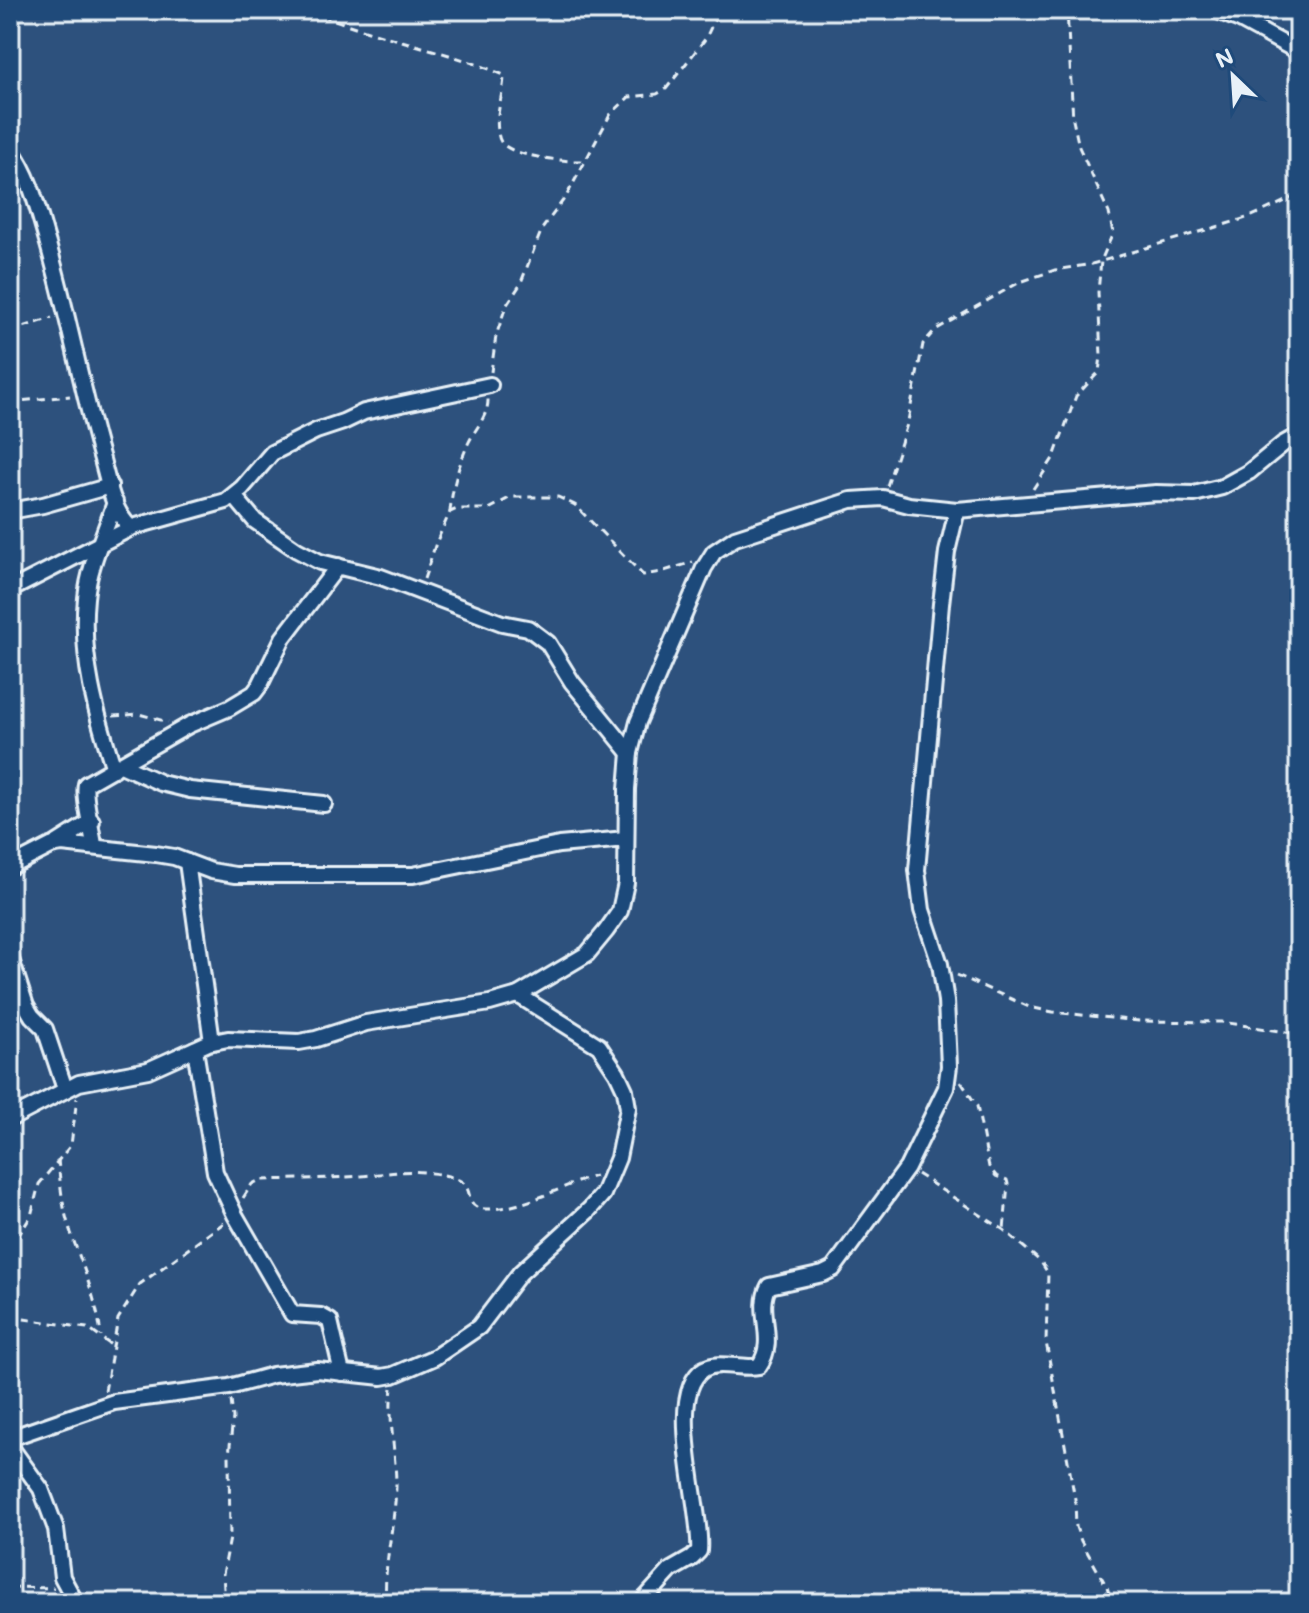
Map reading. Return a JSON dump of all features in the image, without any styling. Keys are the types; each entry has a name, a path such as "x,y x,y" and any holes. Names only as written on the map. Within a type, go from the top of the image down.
{"street":[{"path":"1215,10 1299,52"},
{"path":"10,148 29,179 68,314 85,398 110,486 121,517 131,528"},
{"path":"10,590 131,528 209,507 234,496 272,453 316,431 364,412 490,385"},
{"path":"10,1119 79,1083 148,1070 212,1042 228,1039 308,1040 366,1023 475,1006 518,995 587,954 620,911 626,883 630,753 638,722 704,568 714,552 735,538 851,500 883,498 909,505 957,510 1156,493 1194,494 1222,487 1249,472 1299,435"},
{"path":"10,511 110,486"},
{"path":"234,496 255,521 320,562 381,577 502,623 528,628 548,643 572,682 630,753"},
{"path":"115,502 100,543 86,598 91,693 97,717 118,767 190,790 324,804"},
{"path":"641,1603 671,1570 699,1551 687,1450 688,1392 694,1378 708,1367 759,1366 764,1359 769,1330 764,1299 769,1286 829,1272 907,1168 946,1088 949,1066 946,1001 940,964 922,910 917,870 941,604 947,552 957,510"},
{"path":"94,845 84,787 189,725 229,708 254,693 283,638 338,566"},
{"path":"10,867 92,821"},
{"path":"53,845 94,845 156,854 235,875 413,875 559,845 626,839"},
{"path":"187,862 212,1042"},
{"path":"10,956 30,1013 45,1029 65,1089"},
{"path":"10,1438 101,1406 229,1387 287,1373 317,1370 382,1377 393,1375 435,1357 479,1327 520,1273 596,1202 614,1170 628,1108 625,1090 599,1046 518,995"},
{"path":"195,1049 215,1172 235,1215 292,1314 321,1316 330,1321 342,1373"},
{"path":"10,1446 41,1489 56,1529 62,1577 76,1603"}],"path":[{"path":"309,10 341,24 467,59 504,75 504,93 497,127 501,143 515,152 571,162 585,161"},
{"path":"424,593 425,573 450,512 453,487 470,441 488,411 490,385 494,379 490,369 496,336 506,306 520,285 542,229 563,204 593,142 620,103 629,97 657,94 666,89 706,38 719,10"},
{"path":"1020,504 1054,457 1076,396 1099,372 1098,292 1101,261 1113,233 1112,222 1079,147 1073,120 1067,10"},
{"path":"883,498 908,421 919,359 927,337 1020,282 1250,217 1299,195"},
{"path":"10,331 68,314"},
{"path":"10,402 64,396 85,398"},
{"path":"450,512 457,509 489,509 511,497 558,497 575,505 643,575 661,572 714,552"},
{"path":"97,717 139,714 189,725"},
{"path":"940,964 962,978 1029,1007 1139,1021 1222,1022 1299,1034"},
{"path":"949,1066 977,1106 989,1167 996,1176 1007,1180 1004,1230"},
{"path":"10,1249 31,1216 39,1184 71,1145 79,1083"},
{"path":"58,1159 66,1214 99,1318 101,1336"},
{"path":"907,1168 1004,1230 1041,1262 1048,1273 1046,1342 1075,1499 1076,1527 1112,1603"},
{"path":"101,1406 118,1319 140,1284 235,1215 246,1191 260,1180 360,1176 403,1169 436,1173 463,1183 473,1204 488,1209 521,1204 614,1170"},
{"path":"10,1317 87,1328 111,1345"},
{"path":"386,1603 387,1559 396,1486 391,1419 393,1375"},
{"path":"225,1603 223,1574 230,1538 229,1455 233,1418 229,1387"},
{"path":"10,1587 68,1588"}]}
